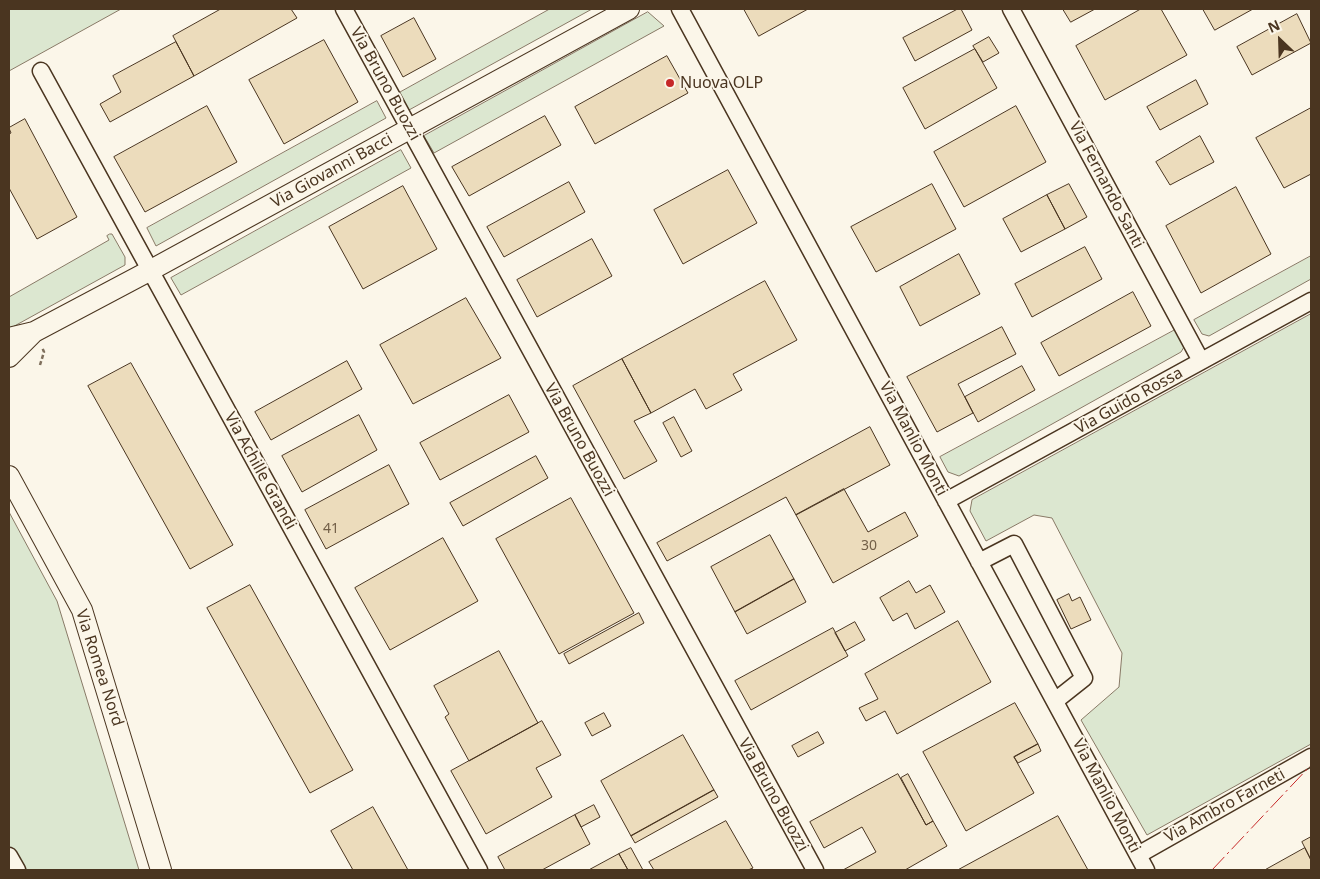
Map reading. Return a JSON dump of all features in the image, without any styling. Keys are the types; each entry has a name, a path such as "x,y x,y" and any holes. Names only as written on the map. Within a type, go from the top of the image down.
{"main road":[{"name":"Via Giovanni Bacci","path":"9,338 34,332 151,270 629,9"},
{"name":"Via Giovanni Bacci","path":"9,358 34,332"},
{"name":"Via Romea Nord","path":"9,476 82,610 161,870"}],"street":[{"name":"Via Bruno Buozzi","path":"344,9 815,870"},
{"name":"Via Manlio Monti","path":"680,9 1146,870"},
{"name":"Via Fernando Santi","path":"1010,9 1201,361"},
{"name":"Via Achille Grandi","path":"41,71 479,870"},
{"name":"Via Guido Rossa","path":"946,501 1311,301"},
{"path":"979,562 1014,544 1084,678 1055,701"},
{"name":"Via Ambro Farneti","path":"1138,855 1311,757"},
{"path":"9,856 17,870"}],"green space":[{"path":"9,9 121,9 9,71"},
{"path":"550,9 592,9 409,110 399,93"},
{"path":"648,12 664,26 434,153 424,136"},
{"path":"377,101 386,118 156,246 147,228"},
{"path":"401,150 411,168 181,295 171,278"},
{"path":"112,234 125,257 125,265 9,329 9,297 109,240 107,236"},
{"path":"1311,256 1311,279 1209,336 1202,334 1194,320"},
{"path":"1311,314 1311,744 1147,835 1081,720 1119,687 1122,653 1052,518 1034,515 986,541 970,511 972,500"},
{"path":"1175,330 1184,347 1181,352 959,476 948,472 940,457"},
{"path":"9,512 57,601 139,870 9,870"}],"building":[{"path":"221,9 291,9 297,18 194,76 173,36"},
{"path":"744,9 808,9 759,36"},
{"path":"961,9 972,30 915,61 903,38"},
{"path":"1063,9 1095,9 1071,22"},
{"path":"1141,9 1161,9 1187,55 1105,100 1076,46"},
{"path":"1203,9 1253,9 1215,30"},
{"path":"1297,14 1311,43 1252,75 1237,47"},
{"path":"414,18 436,59 403,77 381,36"},
{"path":"989,37 999,53 983,62 973,46"},
{"path":"324,40 358,102 284,144 249,80"},
{"path":"176,42 194,76 110,122 100,104 121,92 113,76"},
{"path":"975,49 997,88 925,129 903,88"},
{"path":"667,56 688,93 595,144 575,107"},
{"path":"1196,80 1208,104 1160,130 1147,107"},
{"path":"207,106 237,162 145,212 114,157"},
{"path":"1016,106 1046,162 964,207 934,152"},
{"path":"1311,108 1311,174 1284,188 1256,138"},
{"path":"545,116 561,145 469,196 452,167"},
{"path":"25,119 77,217 37,239 9,188 9,134 11,133 9,128"},
{"path":"1200,136 1214,162 1170,185 1156,162"},
{"path":"728,170 757,223 683,264 654,210"},
{"path":"569,182 585,212 504,257 487,227"},
{"path":"932,184 956,229 876,272 851,227"},
{"path":"1069,184 1087,217 1065,229 1047,195"},
{"path":"403,186 437,249 363,289 329,227"},
{"path":"1236,187 1271,254 1201,293 1166,226"},
{"path":"1047,195 1065,229 1021,252 1003,219"},
{"path":"592,239 612,276 537,317 517,280"},
{"path":"1085,247 1102,279 1032,317 1015,284"},
{"path":"959,254 980,294 920,326 900,287"},
{"path":"765,281 797,340 733,374 742,390 706,409 695,389 651,413 622,359"},
{"path":"1133,292 1151,326 1059,376 1041,343"},
{"path":"466,298 501,358 413,404 380,345"},
{"path":"1002,327 1016,354 958,384 973,413 937,432 907,377"},
{"path":"622,359 651,413 634,421 657,461 624,479 573,386"},
{"path":"347,361 362,389 271,440 255,412"},
{"path":"131,363 233,545 190,569 88,386"},
{"path":"1022,366 1035,390 978,422 965,397"},
{"path":"509,395 529,432 440,480 420,443"},
{"path":"359,415 377,450 302,492 282,456"},
{"path":"674,417 692,451 681,457 663,423"},
{"path":"870,427 890,465 796,515 786,497 667,561 657,543"},
{"path":"536,456 548,478 463,526 450,503"},
{"path":"389,465 409,504 326,549 305,510"},
{"path":"844,489 868,532 905,512 918,536 833,583 796,515"},
{"path":"571,498 634,613 559,654 496,539"},
{"path":"770,535 794,579 735,612 711,567"},
{"path":"443,538 478,601 390,650 355,588"},
{"path":"794,579 806,602 747,634 735,612"},
{"path":"909,581 916,593 930,585 945,612 915,629 907,613 893,621 880,598"},
{"path":"250,585 353,770 310,793 207,608"},
{"path":"1069,594 1072,601 1080,597 1091,620 1071,629 1057,600"},
{"path":"639,613 644,623 569,664 564,654"},
{"path":"958,621 991,682 897,734 885,711 866,721 859,708 878,699 865,674"},
{"path":"855,622 865,640 845,651 835,633"},
{"path":"833,628 848,656 751,710 735,681"},
{"path":"499,651 538,723 469,761 445,717 449,714 434,686"},
{"path":"1015,703 1038,744 1014,757 1034,793 966,831 923,752"},
{"path":"604,713 611,726 592,736 585,723"},
{"path":"542,721 561,755 536,768 552,797 486,834 451,771"},
{"path":"818,732 824,743 798,757 792,746"},
{"path":"683,735 714,790 631,836 601,781"},
{"path":"1038,744 1041,751 1018,763 1014,757"},
{"path":"898,774 926,825 933,821 947,846 905,870 843,870 876,852 862,827 824,848 810,822"},
{"path":"908,774 933,821 926,825 901,778"},
{"path":"714,790 718,797 635,843 631,836"},
{"path":"594,805 600,817 581,827 575,815"},
{"path":"373,807 408,870 353,870 331,831"},
{"path":"575,815 590,844 542,870 505,870 498,857"},
{"path":"1058,816 1088,870 958,870"},
{"path":"726,821 753,868 748,870 654,870 649,862"},
{"path":"1311,837 1311,860 1302,842"},
{"path":"631,848 643,870 628,870 619,854"},
{"path":"1305,848 1311,860 1311,870 1265,870"},
{"path":"619,854 628,870 589,870"}],"power":[{"path":"1212,870 1311,765"}],"place":[{"name":"Nuova OLP","path":"670,83"}]}
